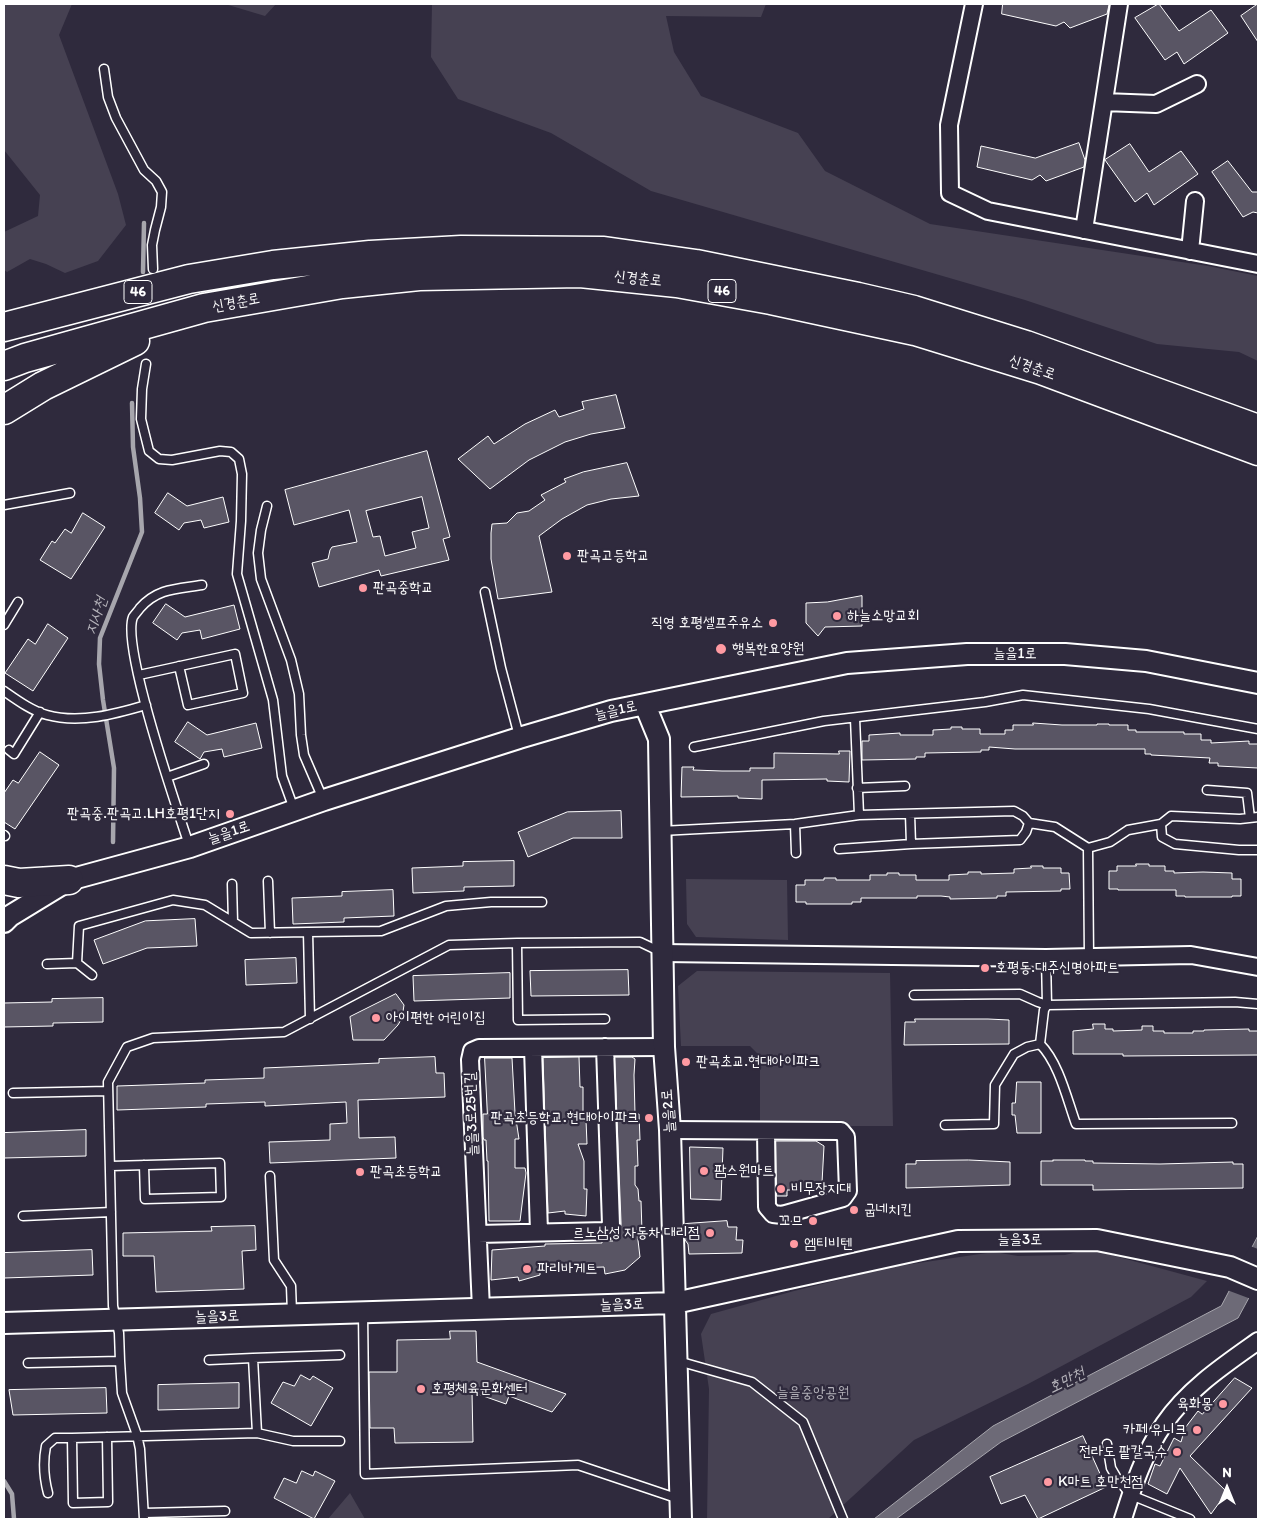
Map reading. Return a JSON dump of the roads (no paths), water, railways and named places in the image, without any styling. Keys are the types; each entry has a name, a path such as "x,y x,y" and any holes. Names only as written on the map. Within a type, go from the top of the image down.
{"highway":[{"name":"신경춘로","path":"4,327 188,279 273,265 370,255 461,250 604,251 696,264 914,310 1026,345 1224,427 1258,451"},
{"name":"신경춘로","path":"4,366 25,358 204,308 342,284 419,276 580,273 677,283 771,300 915,331 1224,427 1258,429"},
{"name":"46","path":"4,410 67,373 204,308"},
{"path":"4,880 19,883 69,880"}],"street":[{"path":"974,4 948,125 950,193 988,211 1258,264"},
{"path":"1084,230 1119,4"},
{"path":"1104,102 1156,104 1197,84"},
{"path":"1190,251 1195,201"},
{"name":"늘을1로","path":"4,922 10,916 69,880 190,847 324,800 519,738 611,711 847,663 966,654 1066,654 1146,661 1258,683"},
{"name":"늘을2로","path":"645,705 659,739 662,830 664,1047 670,1130 681,1510"},
{"path":"663,952 1046,958 1191,955 1258,967"},
{"path":"478,1234 606,1231 611,1225 605,1047"},
{"name":"늘을3로25번길","path":"481,1309 470,1060 472,1052 479,1048 664,1047"},
{"path":"533,1048 539,1232"},
{"path":"670,1130 840,1131 846,1137 848,1191 843,1198 782,1215 773,1214 768,1207 766,1131"},
{"name":"늘을3로","path":"4,1323 675,1303 958,1241 1097,1240 1230,1267 1258,1278"},
{"path":"1123,1519 1141,1467 1164,1424 1196,1387 1258,1341"}],"lane":[{"path":"104,69 108,97 116,118 144,170 156,181 162,192 161,207 154,230 152,245 153,269"},
{"path":"146,364 142,389 141,419 149,451 159,460 172,460 220,451 231,452 239,460 242,474 237,574 273,700 282,776 294,811"},
{"path":"4,505 70,492"},
{"path":"267,506 258,553 261,579 291,660 299,694 304,755 324,800"},
{"path":"190,847 146,705 131,632 134,617 148,599 158,593 202,585"},
{"path":"485,592 501,668 519,738"},
{"path":"4,625 18,602"},
{"path":"139,675 179,666 235,654 243,693 188,705 179,666"},
{"path":"4,691 20,702 46,715 69,719 83,719 124,712 146,705"},
{"path":"694,747 824,721 985,702 1023,695 1149,709 1258,729"},
{"path":"8,750 14,754 40,712"},
{"path":"855,718 859,815"},
{"path":"167,777 204,764"},
{"path":"857,788 905,786"},
{"path":"662,830 795,824 859,815 1014,811 1023,816 1029,823 1055,827 1088,848 1110,842 1128,830 1161,824 1171,816 1254,818 1247,793 1207,790"},
{"path":"910,814 911,844"},
{"path":"839,849 1020,840 1026,832 1029,823"},
{"path":"795,824 796,853"},
{"path":"1161,824 1162,837 1175,844 1258,850"},
{"path":"1088,848 1089,957"},
{"path":"268,880 270,933"},
{"path":"232,884 233,922"},
{"path":"77,963 79,926 173,900 204,906 251,933 380,931 446,906 491,902 542,902"},
{"path":"308,932 310,1019"},
{"path":"225,1511 144,1516 140,1449 122,1393 119,1333 114,1306 108,1082 127,1047 153,1038 284,1032 449,945 640,942 663,952"},
{"path":"517,943 518,1020 606,1019"},
{"path":"1040,1044 1044,1010 1047,1005 1046,958"},
{"path":"47,964 77,963 92,975"},
{"path":"914,995 1020,994 1047,1005 1235,1002 1258,1004"},
{"path":"1040,1044 1054,1062 1076,1124 1232,1123"},
{"path":"945,1125 994,1124 995,1084 1014,1054 1027,1047 1040,1044"},
{"path":"13,1093 108,1091"},
{"path":"111,1166 144,1165 220,1163 221,1197 145,1199 144,1165"},
{"path":"270,1176 274,1260 291,1286 292,1314"},
{"path":"24,1216 112,1212"},
{"path":"363,1312 365,1474 578,1465 681,1510"},
{"path":"209,1360 340,1355"},
{"path":"253,1358 257,1433"},
{"path":"676,1360 752,1382 803,1422 843,1519"},
{"path":"28,1363 120,1361"},
{"path":"48,1493 44,1455 46,1446 55,1438 257,1433 293,1441 340,1441"},
{"path":"72,1438 73,1503 108,1502 107,1437"},
{"path":"1107,1444 1111,1468 1118,1480 1131,1495 1190,1519"}],"waterway":[{"name":"지사천","path":"143,272 144,223"},
{"name":"지사천","path":"113,842 114,768 99,664 100,638 142,532 140,498 133,447 132,403"},
{"name":"지사천","path":"4,1481 12,1494 14,1519"}],"place":[{"name":"판곡고등학교","path":"567,556"},
{"name":"판곡중학교","path":"363,588"},
{"name":"하늘소망교회","path":"837,616"},
{"name":"직영 호평셀프주유소","path":"773,623"},
{"name":"행복한요양원","path":"721,649"},
{"name":"판곡중.판곡고.LH호평1단지","path":"230,814"},
{"name":"호평동.대주신명아파트","path":"985,968"},
{"name":"아이편한 어린이집","path":"376,1018"},
{"name":"판곡초교.현대아이파크","path":"686,1062"},
{"name":"판곡초등학교.현대아이파크","path":"649,1118"},
{"name":"팜스원마트","path":"704,1171"},
{"name":"판곡초등학교","path":"360,1172"},
{"name":"비무장지대","path":"781,1189"},
{"name":"굽네치킨","path":"854,1210"},
{"name":"꼬므","path":"813,1221"},
{"name":"르노삼성 자동차 대리점","path":"710,1233"},
{"name":"엠티비텐","path":"794,1244"},
{"name":"파리바게트","path":"527,1269"},
{"name":"호평체육문화센터","path":"421,1389"},
{"name":"육화몽","path":"1223,1404"},
{"name":"카페 유니크","path":"1197,1430"},
{"name":"전라도 팥칼국수","path":"1177,1452"},
{"name":"K마트 호만천점","path":"1048,1482"}],"water label":[{"name":"호만천","path":"1067,1381"}],"park label":[{"name":"늘을중앙공원","path":"813,1393"}]}
